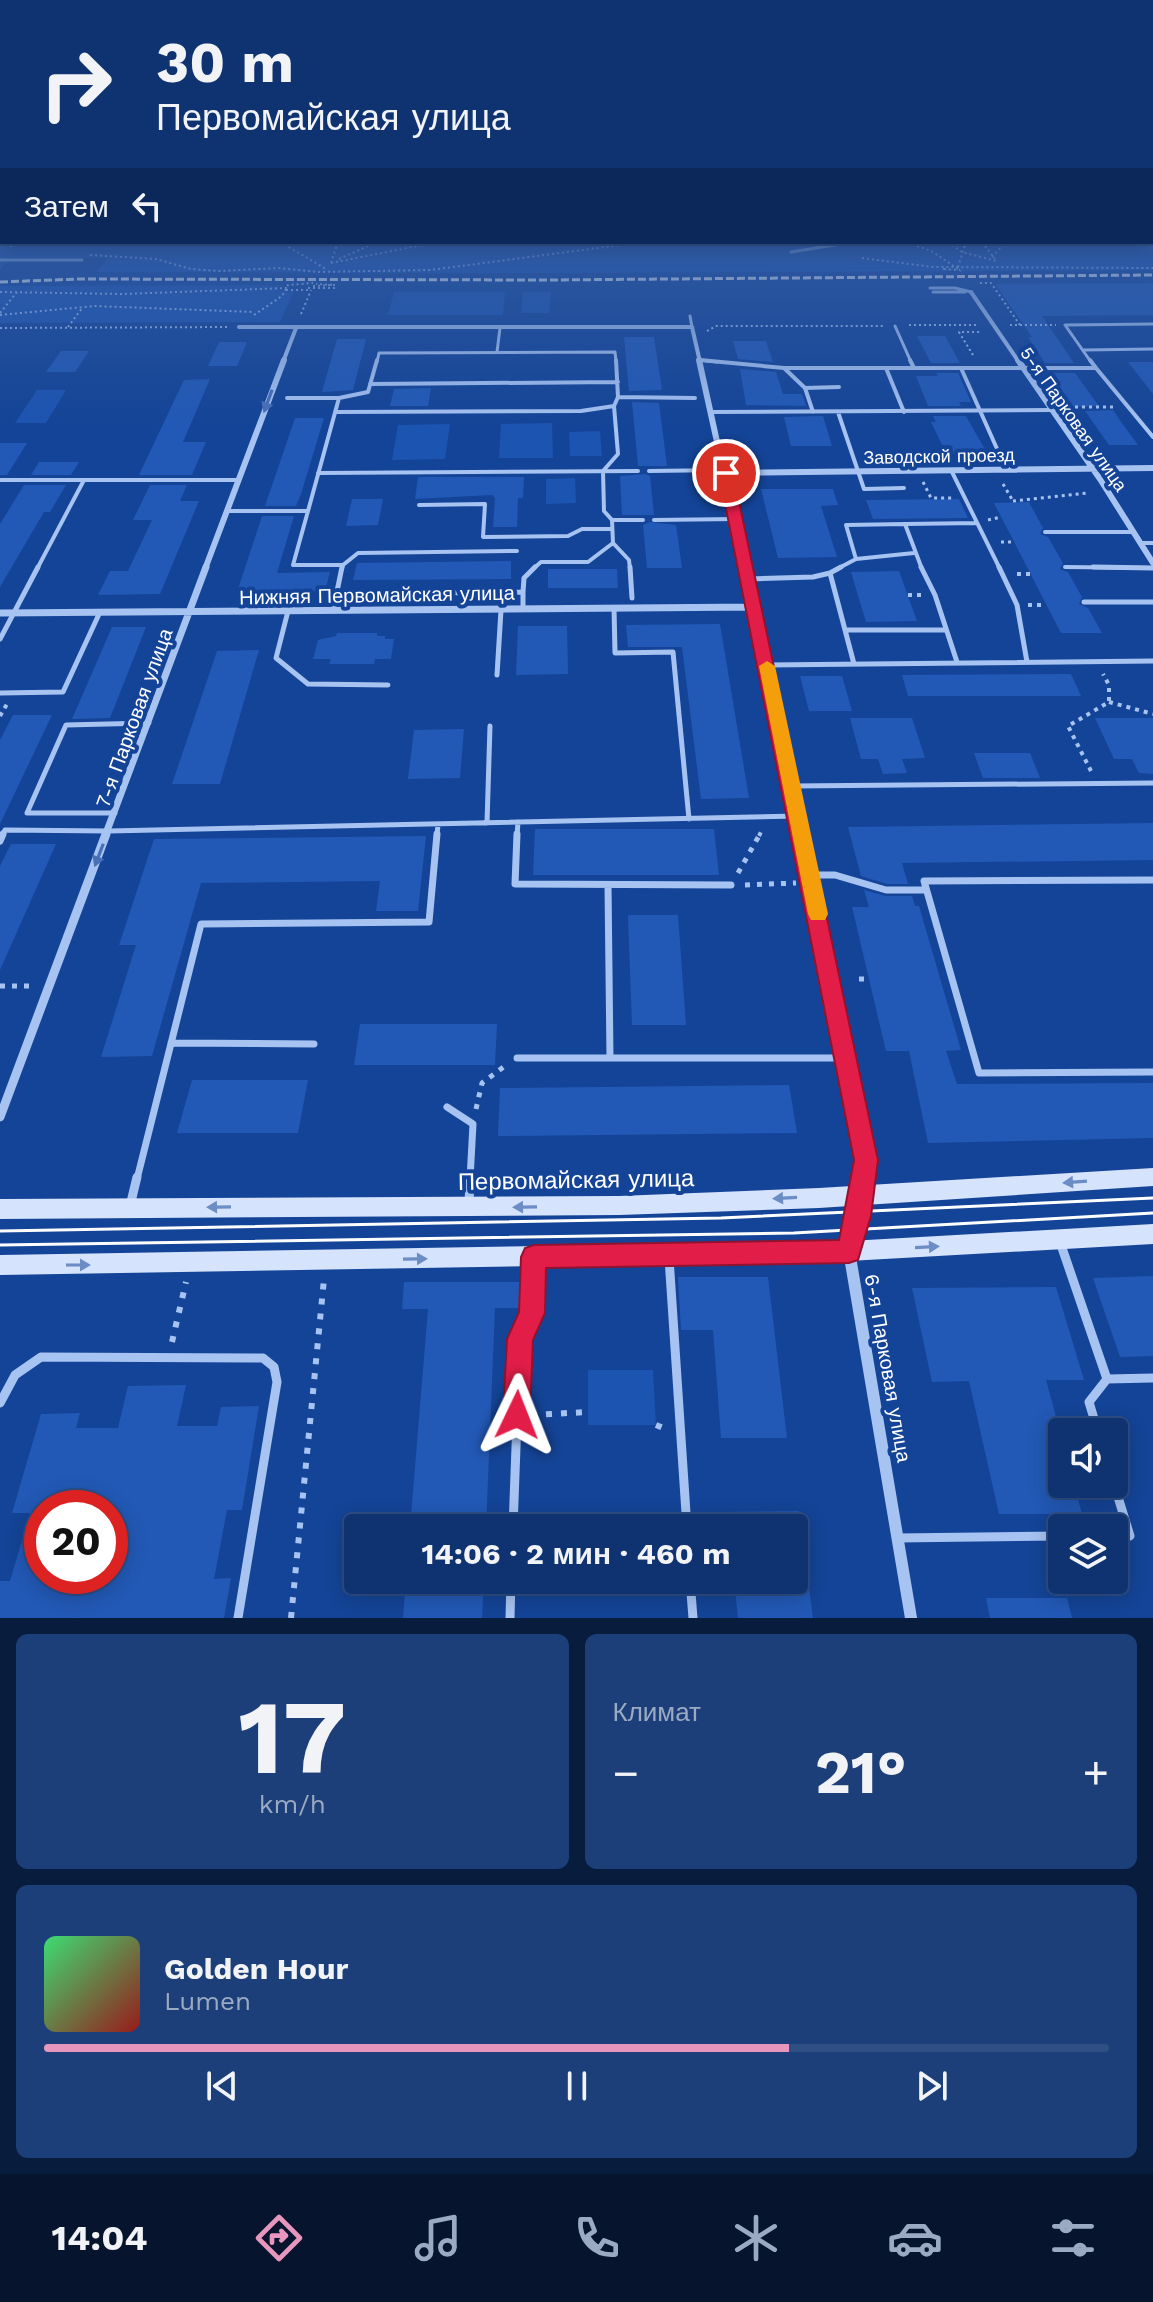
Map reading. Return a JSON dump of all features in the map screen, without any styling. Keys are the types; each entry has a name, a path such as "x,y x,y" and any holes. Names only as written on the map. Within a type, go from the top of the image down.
{"main road":[{"name":"Первомайская улица","path":"0,1209 468,1208 708,1203 1153,1177"},
{"path":"0,1265 849,1251 1153,1234"}],"street":[{"name":"5-я Парковая улица","path":"971,292 1093,468 1153,565"},
{"path":"239,327 297,324 500,328 692,327"},
{"name":"7-я Парковая улица","path":"0,1117 297,324"},
{"name":"6-я Парковая улица","path":"692,327 755,607 866,1160 863,1194 849,1251 911,1618"},
{"name":"Заводской проезд","path":"726,472 1153,468"},
{"name":"Нижняя Первомайская улица","path":"0,613 755,607"}],"lane":[{"path":"932,290 971,292"},
{"path":"690,316 692,327"},
{"path":"1065,325 1153,324"},
{"path":"1065,325 1153,437"},
{"path":"895,326 914,368"},
{"path":"497,352 500,328"},
{"path":"1084,350 1153,349"},
{"path":"287,398 339,398 368,392 379,353 615,352 618,397 614,406 618,454 603,471 604,511 612,520 613,543 629,560 632,598"},
{"path":"700,360 784,368 1096,368"},
{"path":"784,368 805,388 813,412"},
{"path":"886,368 904,412"},
{"path":"961,368 1006,469"},
{"path":"370,384 618,382"},
{"path":"805,388 839,387"},
{"path":"618,397 695,398"},
{"path":"339,398 293,565 343,565 358,553 517,551"},
{"path":"335,412 581,411 614,406"},
{"path":"711,412 1051,410"},
{"path":"838,412 864,489 904,488"},
{"path":"951,470 1017,605 1027,662"},
{"path":"318,473 638,471"},
{"path":"649,471 726,472"},
{"path":"0,480 239,480"},
{"path":"0,639 84,480"},
{"path":"419,505 485,504 483,537 568,536 582,529 612,529"},
{"path":"228,511 308,511"},
{"path":"654,520 736,519"},
{"path":"612,520 643,520"},
{"path":"856,559 846,525 977,523"},
{"path":"905,524 914,553 935,595 957,662"},
{"path":"1045,532 1134,532"},
{"path":"523,609 524,578 541,562 588,562 613,543"},
{"path":"1140,543 1153,543"},
{"path":"749,579 813,577 830,573 856,559 914,553"},
{"path":"333,611 343,565"},
{"path":"1065,567 1153,565"},
{"path":"830,573 854,664"},
{"path":"337,594 523,592"},
{"path":"1084,602 1153,602"},
{"path":"614,608 615,653 673,652 689,819"},
{"path":"497,675 501,610"},
{"path":"288,611 276,658 308,684 388,685"},
{"path":"0,693 63,692 100,612"},
{"path":"845,630 945,630"},
{"path":"767,665 1153,661"},
{"path":"115,813 27,813 66,725 149,723"},
{"path":"487,823 490,726"},
{"path":"792,786 1153,783"},
{"path":"1,838 5,830 109,831 798,816"},
{"path":"518,822 515,884 731,885"},
{"path":"129,1208 201,924 429,922 438,824"},
{"path":"811,879 835,875 886,890 926,890"},
{"path":"1153,880 924,881 979,1073 1153,1072"},
{"path":"608,885 610,1058"},
{"path":"171,1043 314,1044"},
{"path":"517,1058 846,1058"},
{"path":"447,1107 473,1124 468,1208"},
{"path":"1059,1240 1107,1379"},
{"path":"669,1254 686,1514"},
{"path":"513,1514 520,1339 532,1313 534,1257"},
{"path":"0,1403 7,1383 20,1368 41,1357 263,1358 274,1367 277,1382 238,1618"},
{"path":"1107,1379 1153,1378"},
{"path":"1094,1418 1089,1402 1107,1379"},
{"path":"897,1538 1048,1536"},
{"path":"510,1618 511,1594"},
{"path":"691,1594 693,1618"}],"path":[{"path":"986,283 991,283 1020,325"},
{"path":"0,292 123,294 338,288 293,288 335,285 315,284 286,289"},
{"path":"0,328 239,327 282,296 286,289"},
{"path":"297,324 311,290"},
{"path":"0,314 17,292"},
{"path":"0,314 41,308 161,306 270,314"},
{"path":"68,327 83,307"},
{"path":"707,334 709,328 716,326 978,325"},
{"path":"1010,325 1065,325"},
{"path":"980,368 959,332 982,332"},
{"path":"1068,407 1131,407"},
{"path":"1000,478 1013,502 1087,493"},
{"path":"922,480 931,498 965,498"},
{"path":"1097,661 1109,685 1109,702"},
{"path":"1098,784 1068,726 1109,702 1153,714"},
{"path":"731,885 769,817"},
{"path":"731,885 811,879"},
{"path":"859,979 869,979"},
{"path":"0,986 49,986"},
{"path":"473,1124 482,1083 517,1058"},
{"path":"291,1618 324,1279"},
{"path":"169,1357 186,1282"},
{"path":"517,1415 588,1412"}],"shaded area":[{"path":"279,285 279,291 294,291 280,322 0,323 0,286"},
{"path":"394,292 505,292 503,315 388,315"},
{"path":"523,292 551,292 549,313 521,313"},
{"path":"37,390 66,390 46,423 15,423"},
{"path":"552,423 553,458 499,458 501,424"},
{"path":"450,424 445,459 392,460 398,425"},
{"path":"600,431 602,456 570,456 569,432"},
{"path":"575,478 576,503 546,504 546,479"},
{"path":"588,1370 653,1370 656,1425 588,1425"}],"building":[{"path":"1153,283 1153,315 1042,316 1074,363 1045,363 1028,337 1032,337 995,284"},
{"path":"917,336 945,336 960,363 931,363"},
{"path":"624,337 654,337 662,390 629,391"},
{"path":"337,339 366,339 353,390 322,392"},
{"path":"733,341 766,341 773,362 738,359"},
{"path":"219,342 247,342 237,366 208,366"},
{"path":"61,351 89,351 75,372 46,372"},
{"path":"1128,362 1153,362 1153,394"},
{"path":"740,369 776,372 783,394 802,394 806,406 746,405"},
{"path":"936,373 958,373 971,402 959,402 961,406 928,406 916,376 938,376"},
{"path":"1051,373 1075,373 1099,406 1072,407"},
{"path":"210,379 183,442 206,442 192,475 139,475 184,380"},
{"path":"431,388 428,406 390,406 394,389"},
{"path":"632,402 659,403 667,466 638,466"},
{"path":"1113,410 1138,445 1109,445 1085,411"},
{"path":"823,416 832,446 791,446 784,417"},
{"path":"933,416 966,416 987,453 946,453 931,422 936,422"},
{"path":"295,418 324,418 301,494 296,506 265,506"},
{"path":"0,443 27,443 7,475 0,475"},
{"path":"39,462 79,462 71,475 31,475"},
{"path":"620,476 650,476 654,515 622,515"},
{"path":"418,477 524,477 523,498 518,498 517,527 493,527 495,498 492,495 415,499"},
{"path":"24,485 66,485 50,512 44,512 0,587 0,524"},
{"path":"150,485 187,485 180,501 199,501 160,594 98,595 110,571 128,571 152,520 133,520"},
{"path":"761,489 833,489 838,505 821,506 837,557 778,558"},
{"path":"352,499 383,499 378,525 346,526"},
{"path":"959,499 968,518 873,519 866,500"},
{"path":"1029,502 1043,528 1040,534 1048,537 1063,563 1060,569 1068,572 1082,597 1079,604 1088,608 1102,633 1061,633 994,503"},
{"path":"262,516 294,516 277,573 330,572 325,591 237,592"},
{"path":"650,522 676,525 682,568 647,568 643,525"},
{"path":"511,561 511,579 353,580 357,563"},
{"path":"548,569 617,569 618,588 548,588"},
{"path":"899,571 917,621 866,622 851,572"},
{"path":"720,624 749,798 701,799 682,647 628,647 626,625"},
{"path":"518,626 567,626 568,674 516,675"},
{"path":"112,627 146,627 110,718 72,719"},
{"path":"337,633 377,633 385,639 394,639 391,659 375,659 374,664 329,664 331,659 313,659 318,640 336,636"},
{"path":"259,650 220,784 172,784 217,651"},
{"path":"1071,674 1081,696 908,696 902,675"},
{"path":"800,676 842,676 852,711 809,711"},
{"path":"13,715 52,715 0,824 0,740"},
{"path":"850,718 912,718 925,758 902,759 907,773 883,774 878,759 861,759"},
{"path":"1095,718 1153,718 1153,774 1139,773 1132,759 1114,759"},
{"path":"464,729 460,778 408,779 414,730"},
{"path":"974,753 1030,753 1040,778 983,778"},
{"path":"1153,823 1153,860 902,863 908,884 887,884 861,876 848,827"},
{"path":"535,829 714,829 719,875 533,875"},
{"path":"426,836 418,911 376,911 380,881 201,883 152,1056 101,1057 136,945 119,945 154,839"},
{"path":"11,844 56,844 0,970 0,866"},
{"path":"864,890 886,896 912,896 915,906 919,906 961,1050 946,1051 957,1084 1153,1083 1153,1138 928,1143 909,1051 886,1051 852,907 869,907"},
{"path":"628,915 678,915 686,1025 632,1025"},
{"path":"360,1024 497,1024 495,1065 354,1065"},
{"path":"192,1080 308,1080 298,1133 177,1133"},
{"path":"789,1085 797,1133 498,1136 500,1088"},
{"path":"1153,1276 1153,1356 1120,1357 1093,1278"},
{"path":"678,1277 768,1277 787,1438 721,1438 713,1330 681,1330"},
{"path":"404,1282 523,1282 523,1308 495,1308 487,1514 411,1514 428,1309 402,1309"},
{"path":"1056,1287 1084,1380 1046,1380 1056,1418 1048,1418 1048,1498 1078,1498 1082,1514 999,1514 969,1381 932,1382 912,1288"},
{"path":"186,1385 177,1426 217,1426 221,1407 259,1406 242,1510 227,1510 214,1579 231,1578 224,1618 0,1618 0,1581 10,1581 24,1533 24,1594 128,1594 128,1490 24,1490 24,1513 12,1513 41,1414 80,1413 76,1428 118,1428 128,1386"},
{"path":"799,1511 799,1514 714,1514"},
{"path":"808,1580 813,1618 738,1618 735,1594 808,1594"},
{"path":"405,1594 483,1594 482,1618 403,1618"},
{"path":"986,1598 1067,1598 1072,1618 990,1618"}],"tram line":[{"path":"0,1231 721,1218 1153,1198"},
{"path":"0,1245 794,1233 1153,1213"}],"railway":[{"path":"0,282 79,279 548,280 1153,275"}],"slow traffic":[{"path":"767,666 818,914"}],"route":[{"path":"517,1415 520,1339 532,1313 534,1257 849,1251 863,1194 866,1160 726,473"}]}
